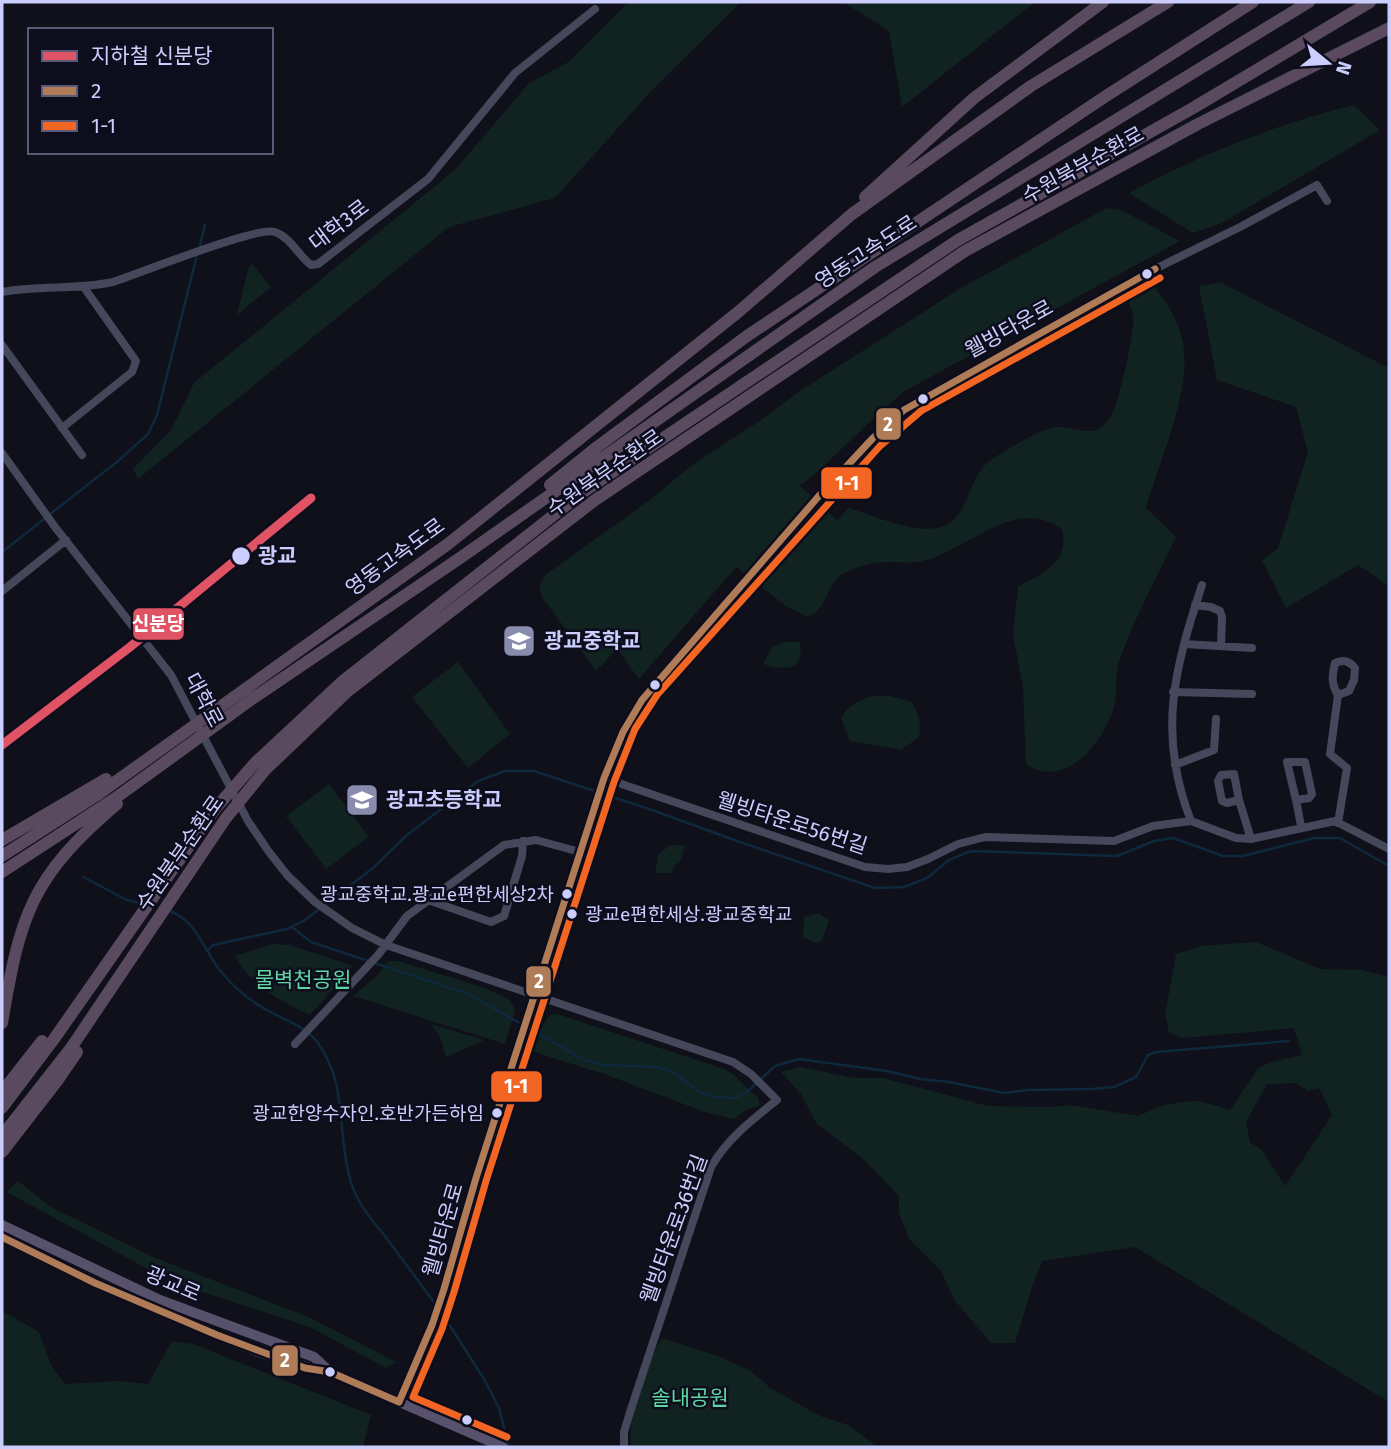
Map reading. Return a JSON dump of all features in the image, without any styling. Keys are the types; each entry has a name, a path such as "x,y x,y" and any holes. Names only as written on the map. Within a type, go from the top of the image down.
{"highway":[{"name":"영동고속도로","path":"793,265 974,98 1103,2"},
{"name":"영동고속도로","path":"2,856 97,794 448,544 852,215 1031,86 1168,2"},
{"name":"영동고속도로","path":"460,558 597,447 747,336 1106,96 1254,2"},
{"name":"영동고속도로","path":"2,872 117,797 252,699 460,558 875,267 1309,2"},
{"name":"수원북부순환로","path":"2,1136 71,1048 260,767 295,723 363,664 583,492 957,240 1194,108 1370,2"},
{"name":"수원북부순환로","path":"2,1108 130,932 215,808 357,684 595,500 965,251 1198,124 1389,28"},
{"path":"2,839 167,744"},
{"path":"2,1023 20,934 43,881 70,848 102,817 176,754"},
{"path":"2,1092 130,932"},
{"path":"2,1152 58,1081 98,1021 147,935"}],"main road":[{"name":"광교로","path":"2,1225 160,1300 314,1357 330,1372"},
{"name":"광교로","path":"2,1237 95,1283 217,1335 296,1364 330,1372 500,1446"}],"street":[{"name":"대학3로","path":"2,292 113,282 270,230 283,236 311,265 318,264 428,178 515,73 595,9"},
{"name":"웰빙타운로","path":"818,497 873,438 915,402 1155,269 1317,185 1326,201"},
{"path":"62,428 132,372 136,361 83,286"},
{"path":"2,345 82,455"},
{"name":"대학로","path":"2,453 55,527 171,675 252,828 281,868 315,902 368,938 535,994"},
{"path":"2,591 66,540"},
{"name":"웰빙타운로","path":"399,1402 432,1325 602,783 626,724 649,689 744,581"},
{"path":"1191,821 1179,791 1172,747 1173,692 1202,585"},
{"path":"1195,606 1216,608 1220,611 1221,646"},
{"path":"1184,644 1252,648"},
{"path":"1173,692 1252,694"},
{"path":"1338,695 1330,754 1347,768 1338,823 1389,849"},
{"path":"1175,765 1214,750 1216,719"},
{"path":"1296,800 1309,798 1312,794 1306,762 1287,762 1301,827"},
{"name":"웰빙타운로56번길","path":"602,783 865,867 888,869 906,867 958,844 985,837 1114,841 1153,826 1191,821 1236,838 1251,839 1301,827 1338,823"},
{"path":"1239,800 1251,839"},
{"path":"295,1044 378,955 407,916 504,845 523,841 548,841 580,852"},
{"path":"428,900 491,922 499,920 504,916 523,841"},
{"name":"웰빙타운로36번길","path":"535,994 718,1055 751,1074 768,1088 777,1100 737,1133 711,1167 631,1409 624,1432 624,1447"}],"green space":[{"path":"628,2 741,2 653,89 555,198 449,227 138,479 133,469 171,430 194,383 456,169 528,84 570,61"},
{"path":"843,2 1035,2 902,107 889,31"},
{"path":"1354,105 1380,130 1222,223 1193,233 1129,193 1238,142 1296,121"},
{"path":"1107,208 1121,210 1180,241 905,391 800,486 837,520 849,508 920,528 931,529 950,523 962,508 980,471 1000,454 1049,428 1094,431 1110,418 1118,398 1129,352 1133,315 1128,300 1154,286 1176,320 1185,362 1179,404 1146,508 1176,537 1139,612 1120,659 1114,707 1109,721 1092,748 1081,759 1055,771 1041,771 1026,764 1023,688 1013,634 1018,586 1045,572 1062,550 1062,529 1044,520 1026,518 1008,522 922,561 878,563 854,569 837,578 819,609 807,617 786,606 736,567 639,679 617,649 596,671 542,597 539,586 545,575 647,502 696,462 800,391 961,288"},
{"path":"252,264 271,287 237,315 249,266"},
{"path":"1220,282 1389,368 1389,586 1358,565 1286,608 1262,560 1278,548 1308,452 1296,407 1217,380 1199,286"},
{"path":"783,642 800,642 801,652 796,664 779,668 763,664 772,647"},
{"path":"458,662 510,734 468,768 412,697"},
{"path":"873,696 890,696 912,702 919,720 918,738 901,750 850,741 841,718 854,704"},
{"path":"329,784 369,837 326,869 286,816"},
{"path":"670,845 685,845 680,862 671,873 655,873 658,855"},
{"path":"819,913 829,920 822,941 816,943 803,937 804,917"},
{"path":"1256,942 1320,969 1362,970 1389,977 1389,1402 1135,1247 1042,1261 1015,1343 991,1343 955,1301 941,1271 910,1240 899,1214 899,1196 863,1159 816,1123 801,1094 781,1072 800,1067 855,1078 883,1078 988,1106 1070,1105 1139,1116 1157,1107 1200,1101 1230,1110 1258,1068 1302,1055 1294,1028 1183,1038 1169,1033 1165,1015 1176,954 1201,946","holes":["1296,1083 1308,1091 1319,1088 1332,1115 1285,1186 1262,1150 1250,1142 1246,1122 1267,1084"]},
{"name":"물벽천공원","path":"273,944 289,945 354,966 310,1015 277,998 258,984 235,956"},
{"path":"389,961 398,961 485,988 510,1000 515,1010 505,1044 353,996 374,979"},
{"path":"554,1013 724,1069 759,1099 759,1106 746,1110 734,1119 702,1111 607,1075 528,1050 545,1021"},
{"path":"431,1024 484,1040 446,1057 440,1037"},
{"path":"18,1181 51,1207 153,1257 311,1318 396,1362 386,1368 310,1327 193,1289 146,1268 7,1192"},
{"path":"2,1311 39,1332 52,1367 65,1384 119,1381 148,1384 172,1341 193,1344 371,1415 363,1447 2,1447"},
{"name":"솔내공원","path":"662,1338 718,1356 751,1371 769,1387 820,1416 848,1425 878,1447 632,1447 635,1408 650,1361"}],"waterway":[{"path":"199,249 205,225"},
{"path":"2,552 118,461 148,434 157,415 197,255"},
{"path":"208,950 213,945 287,929 305,920 373,868 407,835 478,781 505,771 534,771 875,888 904,887 927,878 949,860 971,851 1117,856 1154,841 1173,838 1223,856 1243,856 1314,838 1340,838 1389,866"},
{"path":"83,877 127,900 144,904"},
{"path":"170,911 180,916 195,931 217,967 236,988 260,1006 306,1031 318,1043 334,1076 347,1164 357,1197 436,1305"},
{"path":"292,927 311,942 468,994 585,1060 605,1065 657,1067 673,1072 699,1092 716,1097 735,1098 748,1091 775,1066 799,1059 887,1071 1004,1093 1114,1087 1136,1077 1148,1055 1156,1052 1289,1041"},
{"path":"440,1310 484,1379 499,1408 509,1447"}],"tunnel":[{"path":"744,581 818,497"}],"metro line":[{"name":"신분당","path":"2,745 130,647 311,498"}],"transit line":[{"name":"2","path":"2,1237 95,1283 217,1335 305,1368 330,1372 399,1402 432,1325 444,1289 476,1178 604,778 623,732 642,700 818,497 873,438 904,410 1155,269"},
{"name":"1-1","path":"507,1437 413,1397 442,1329 486,1181 614,782 635,729 657,695 880,446 921,411 1160,278"}],"place":[{"name":"광교","path":"241,556"},
{"name":"광교중학교","path":"519,641"},
{"name":"광교초등학교","path":"362,800"},
{"name":"광교중학교.광교e편한세상2차","path":"567,894"},
{"name":"광교e편한세상.광교중학교","path":"572,914"},
{"name":"광교한양수자인.호반가든하임","path":"497,1113"}]}
